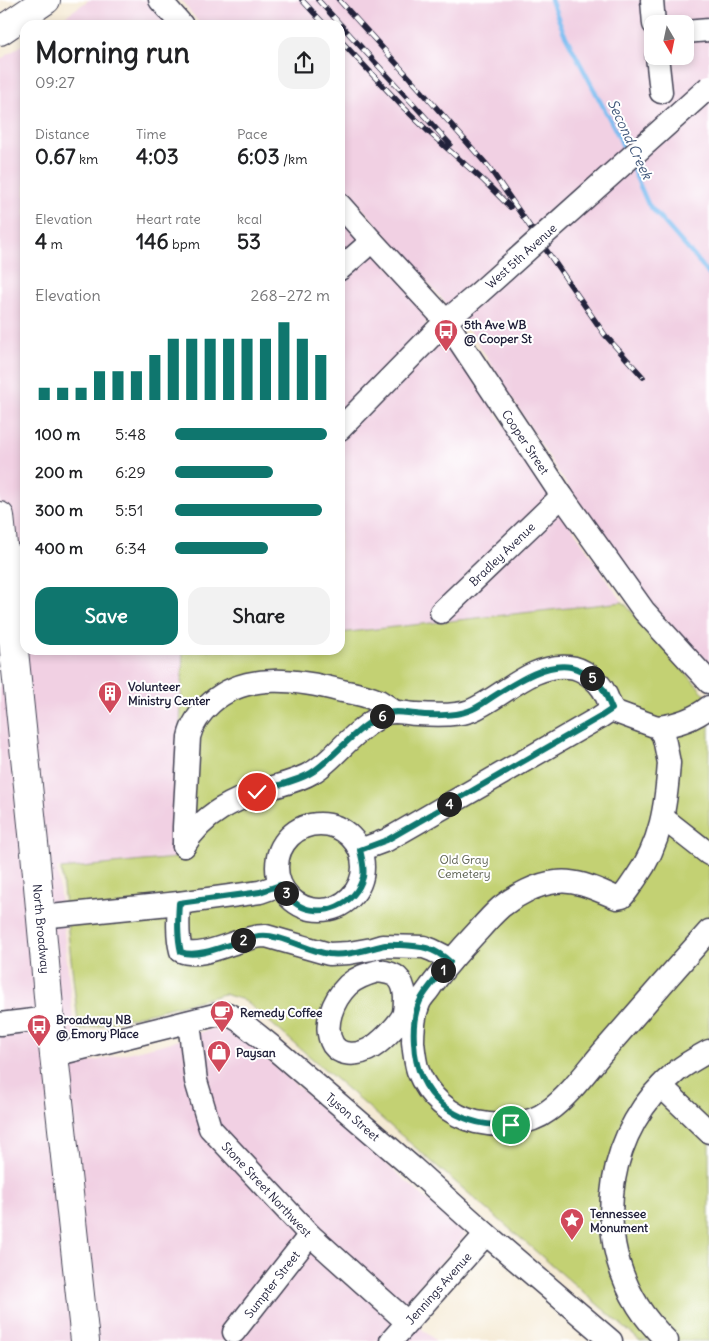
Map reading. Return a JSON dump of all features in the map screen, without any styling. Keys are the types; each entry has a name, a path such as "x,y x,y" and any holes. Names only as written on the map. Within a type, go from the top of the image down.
{"main road":[{"path":"0,31 46,0"},
{"name":"North Broadway","path":"0,516 10,557 50,1018 85,1341"}],"street":[{"path":"160,0 178,20"},
{"path":"652,0 653,15"},
{"path":"694,31 709,30"},
{"path":"658,65 661,92"},
{"name":"West 5th Avenue","path":"345,425 446,321 709,88"},
{"name":"Cooper Street","path":"345,211 446,321 562,496 644,612 709,682"},
{"path":"345,265 372,241"},
{"name":"Bradley Avenue","path":"441,612 562,496"},
{"path":"395,712 379,701 362,695 289,681 266,681 223,693 200,714 191,728 188,737 184,846 198,827 220,808 241,798 313,772 357,734 386,713 450,714 464,712 481,705 544,670 564,666 578,669 600,684 612,709 616,712 657,727 684,721 702,713 709,707"},
{"path":"360,850 387,840 612,709"},
{"path":"657,727 663,735 668,755 668,779 663,818 646,862 622,897 617,898 588,886 571,882 557,882 542,885 502,906 450,962 410,1014 418,1071 445,1108 467,1120 500,1126 523,1122 548,1112 561,1100 709,931"},
{"path":"663,818 709,854"},
{"path":"316,824 330,825 342,830 353,838 360,850 363,876 358,889 349,900 338,907 311,910 298,905 280,885 277,872 278,858 283,845 291,835 303,827 316,824"},
{"path":"41,917 179,903 260,892 280,885"},
{"path":"179,903 180,946 181,952 185,953 207,952 249,938 266,936 329,954 355,952 382,946 424,947 438,953 450,962"},
{"name":"Tyson Street","path":"54,1055 215,1015 228,1014 270,1045 611,1341"},
{"path":"0,1024 50,1018"},
{"name":"Stone Street Northwest","path":"189,1022 196,1081 210,1128 310,1235 407,1322"},
{"path":"667,1341 638,1307 626,1283 617,1258 611,1232 610,1206 613,1180 619,1154 630,1129 644,1107 660,1086 677,1071 709,1051"},
{"path":"660,1086 709,1132"},
{"name":"Jennings Avenue","path":"391,1341 486,1234"},
{"name":"Sumpter Street","path":"234,1332 310,1235"}],"shaded area":[{"path":"89,0 156,0 173,20 59,20"},
{"path":"181,0 709,0 709,669 635,584 557,470 471,332 345,189 345,20 197,20"},
{"path":"20,46 20,655 183,655 175,858 61,869 57,867 78,1065 172,1042 220,1026 228,1026 233,1029 464,1232 465,1236 402,1305 423,1330 436,1341 0,1341 0,60"},
{"path":"345,216 426,309 427,320 425,324 448,348 453,348 623,602 345,632"}],"green space":[{"name":"Old Gray Cemetery","path":"623,602 709,699 709,1341 640,1341 244,1000 224,994 79,1031 61,869 175,858 183,655 345,655 345,632"}],"waterway":[{"name":"Second Creek","path":"551,0 564,33 626,153"},
{"name":"Second Creek","path":"631,165 648,204 709,275"}],"railway":[{"path":"302,0 320,20"},
{"path":"318,0 336,20"},
{"path":"339,0 488,166 605,335 643,377"},
{"path":"345,29 450,144"},
{"path":"345,45 402,106 510,207"}],"place":[{"name":"5th Ave WB @ Cooper St","path":"446,352"},
{"name":"Volunteer Ministry Center","path":"110,714"},
{"name":"Remedy Coffee","path":"222,1033"},
{"name":"Broadway NB @ Emory Place","path":"39,1047"},
{"name":"Paysan","path":"219,1073"},
{"name":"Tennessee Monument","path":"572,1241"}],"route":[{"path":"257,792 313,772 357,734 386,713 456,714 469,711 523,679 544,670 564,666 578,669 600,684 612,709 387,840 360,850 363,876 358,889 349,900 338,907 311,910 298,905 280,885 260,892 179,903 180,946 181,952 185,953 207,952 259,936 266,936 329,954 349,953 392,945 424,947 444,956 450,962 420,1001 415,1016 413,1026 414,1049 418,1071 436,1098 445,1108 455,1114 467,1120 486,1124 511,1125"}]}
